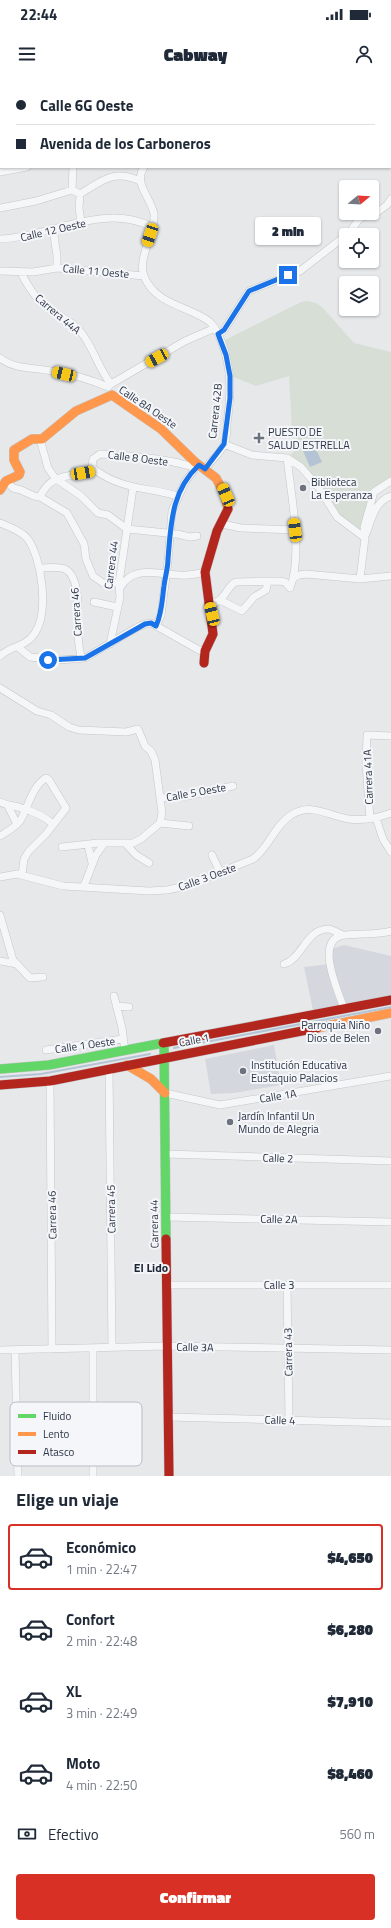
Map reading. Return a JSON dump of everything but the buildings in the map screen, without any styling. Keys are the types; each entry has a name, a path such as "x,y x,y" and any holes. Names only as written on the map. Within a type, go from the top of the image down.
{"street":[{"path":"72,190 73,168"},
{"path":"143,168 140,173 140,181 152,204 154,220 147,243 144,276"},
{"path":"0,172 10,169"},
{"path":"80,194 104,179 112,176 120,176 140,181"},
{"path":"0,208 36,201 72,190 80,194"},
{"path":"80,194 79,208 81,222"},
{"path":"0,358 7,363 18,366 49,370 87,378 110,389 186,341 224,330 249,291 300,271 349,233 360,218 376,213 387,205 391,199"},
{"name":"Calle 12 Oeste","path":"0,239 16,238 81,222 123,217 140,221 152,227"},
{"path":"53,228 57,268"},
{"name":"Calle 11 Oeste","path":"0,271 21,273 57,268 144,276"},
{"name":"Carrera 44A","path":"21,273 28,286 40,301 73,324 79,330 110,389"},
{"name":"Carrera 42B","path":"144,276 152,290 160,297 201,316 217,331 226,355 230,376 230,398 224,444 200,467"},
{"name":"Calle 8A Oeste","path":"0,490 6,481 19,475 20,472 14,460 14,450 32,439 40,439 82,407 110,389 161,429 200,467"},
{"path":"40,439 48,468 58,480 80,496 98,513 108,515 127,529 170,533 190,537 197,536"},
{"path":"224,444 252,455 287,458 301,467 319,488 337,517 365,538"},
{"name":"Calle 8 Oeste","path":"58,480 95,470 92,466 93,459 100,454 150,459 200,467"},
{"path":"209,605 220,600 227,594 230,586 236,582 285,582 290,588 295,577 295,530 287,458"},
{"path":"156,626 161,615 165,573 168,561 172,511 178,496 200,467 216,478 226,495 228,507 222,524 217,531 206,569 209,605 213,621 213,634 205,651 204,663"},
{"path":"95,470 114,482 133,488 160,491 178,496"},
{"path":"37,497 58,480"},
{"path":"360,579 365,538 364,527 374,492 391,480"},
{"path":"6,481 11,487 26,491 67,513 82,540 86,559 93,576 103,583 120,586 126,579 134,574 165,573 186,576 206,569"},
{"name":"Carrera 44","path":"110,644 117,607 133,488"},
{"path":"365,538 375,510 384,499 391,496"},
{"path":"0,523 27,538 36,553 40,568 42,590 38,626 35,633 18,647 2,653"},
{"path":"222,524 241,528 295,530"},
{"name":"Carrera 46","path":"40,568 62,568 66,570 74,580 81,658"},
{"path":"295,577 299,574 360,579 391,576"},
{"path":"220,600 242,611 254,597 266,590 268,581"},
{"path":"94,602 117,607"},
{"path":"18,647 30,657 59,660 81,658 92,655 145,624 151,623 199,650 205,651"},
{"path":"0,688 37,711 52,715 69,727 79,730 126,732 138,729 144,746 151,751 155,760 162,813 160,823 137,842 125,844 88,844 62,847"},
{"name":"Carrera 41A","path":"391,736 367,735 366,764 373,819 391,852"},
{"path":"0,836 17,824 26,810 36,789 46,778 66,807 24,859 22,875"},
{"name":"Calle 5 Oeste","path":"160,798 186,796 233,786"},
{"path":"0,802 8,806 15,806 26,810 53,824"},
{"path":"8,806 17,824"},
{"name":"Calle 3 Oeste","path":"0,877 17,874 55,885 149,891 167,890 186,886 242,864 257,856 277,828 298,811 306,809 320,810 348,819 373,819 391,813"},
{"path":"160,823 189,826"},
{"path":"88,844 92,863"},
{"path":"84,886 92,863 104,844"},
{"path":"125,844 136,855 149,863"},
{"path":"212,855 220,872"},
{"path":"0,915 13,960 30,978 43,977"},
{"path":"284,964 292,960 306,941 320,931 329,929 343,935"},
{"path":"344,1009 328,954 332,940 335,937 343,935 391,931"},
{"path":"0,961 16,964"},
{"path":"114,996 126,1051"},
{"name":"Calle 1","path":"1,1068 49,1065 391,1000"},
{"path":"116,1006 130,1007"},
{"name":"Calle 1","path":"0,1084 50,1081 391,1013"},
{"name":"Calle 1 Oeste","path":"46,1050 123,1040"},
{"name":"Carrera 44","path":"164,1043 169,1476"},
{"path":"127,1066 144,1074 165,1092"},
{"name":"Carrera 45","path":"109,1069 112,1348"},
{"name":"Calle 1A","path":"165,1092 220,1105 391,1076"},
{"name":"Carrera 46","path":"50,1081 52,1349"},
{"name":"Calle 2","path":"165,1154 391,1161"},
{"name":"Calle 2A","path":"166,1217 391,1222"},
{"name":"Calle 3","path":"167,1285 391,1285"},
{"name":"Carrera 43","path":"287,1285 289,1420"},
{"name":"Calle 3A","path":"0,1350 167,1346 391,1350"},
{"path":"93,1348 93,1402"},
{"path":"15,1350 16,1402"},
{"name":"Calle 4","path":"168,1417 391,1423"},
{"path":"18,1466 18,1476"}],"shaded area":[{"path":"307,301 316,303 322,307 354,343 391,352 391,481 374,492 365,538 337,517 319,488 287,458 297,446 295,435 292,431 289,376 256,386 231,376 221,342 301,302"},
{"path":"344,945 391,956 391,1000 314,1015 304,967 330,964 328,950"},
{"name":"Institución Educativa Eustaquio Palacios","path":"274,1045 281,1085 234,1093 211,1094 205,1059"}],"water":[{"path":"311,439 322,462 310,467 300,444"}],"waterway":[{"path":"174,1048 391,1007"},
{"path":"0,1077 41,1074 150,1054"}],"traffic: fast":[{"path":"0,1069 49,1065 163,1043"},
{"path":"164,1043 166,1239"}],"traffic: slow":[{"path":"0,490 6,481 19,475 20,472 14,460 14,450 32,439 42,439 76,411 112,395 161,429 195,462 216,478 225,495 228,509"},
{"path":"317,1028 391,1013"},
{"path":"127,1065 151,1079 165,1093"}],"traffic: jam":[{"path":"204,663 205,651 213,634 205,572 217,531 228,509"},
{"path":"163,1043 391,1000"},
{"path":"0,1085 50,1081 317,1028"},
{"path":"166,1239 169,1476"}],"place":[{"name":"PUESTO DE SALUD ESTRELLA","path":"259,438"},
{"name":"Biblioteca La Esperanza","path":"303,488"},
{"name":"Parroquia Niño Dios de Belen","path":"378,1031"},
{"name":"Institución Educativa Eustaquio Palacios","path":"243,1071"},
{"name":"Jardín Infantil Un Mundo de Alegria","path":"230,1122"}],"district":[{"name":"El Lido","path":"151,1267"}],"route":[{"path":"48,660 85,658 108,646 116,639 145,624 151,623 156,626 161,615 165,573 168,561 172,511 178,496 192,471 199,465 205,469 224,444 230,398 230,376 226,355 218,334 224,330 230,322 244,296 249,291 288,275"}]}
